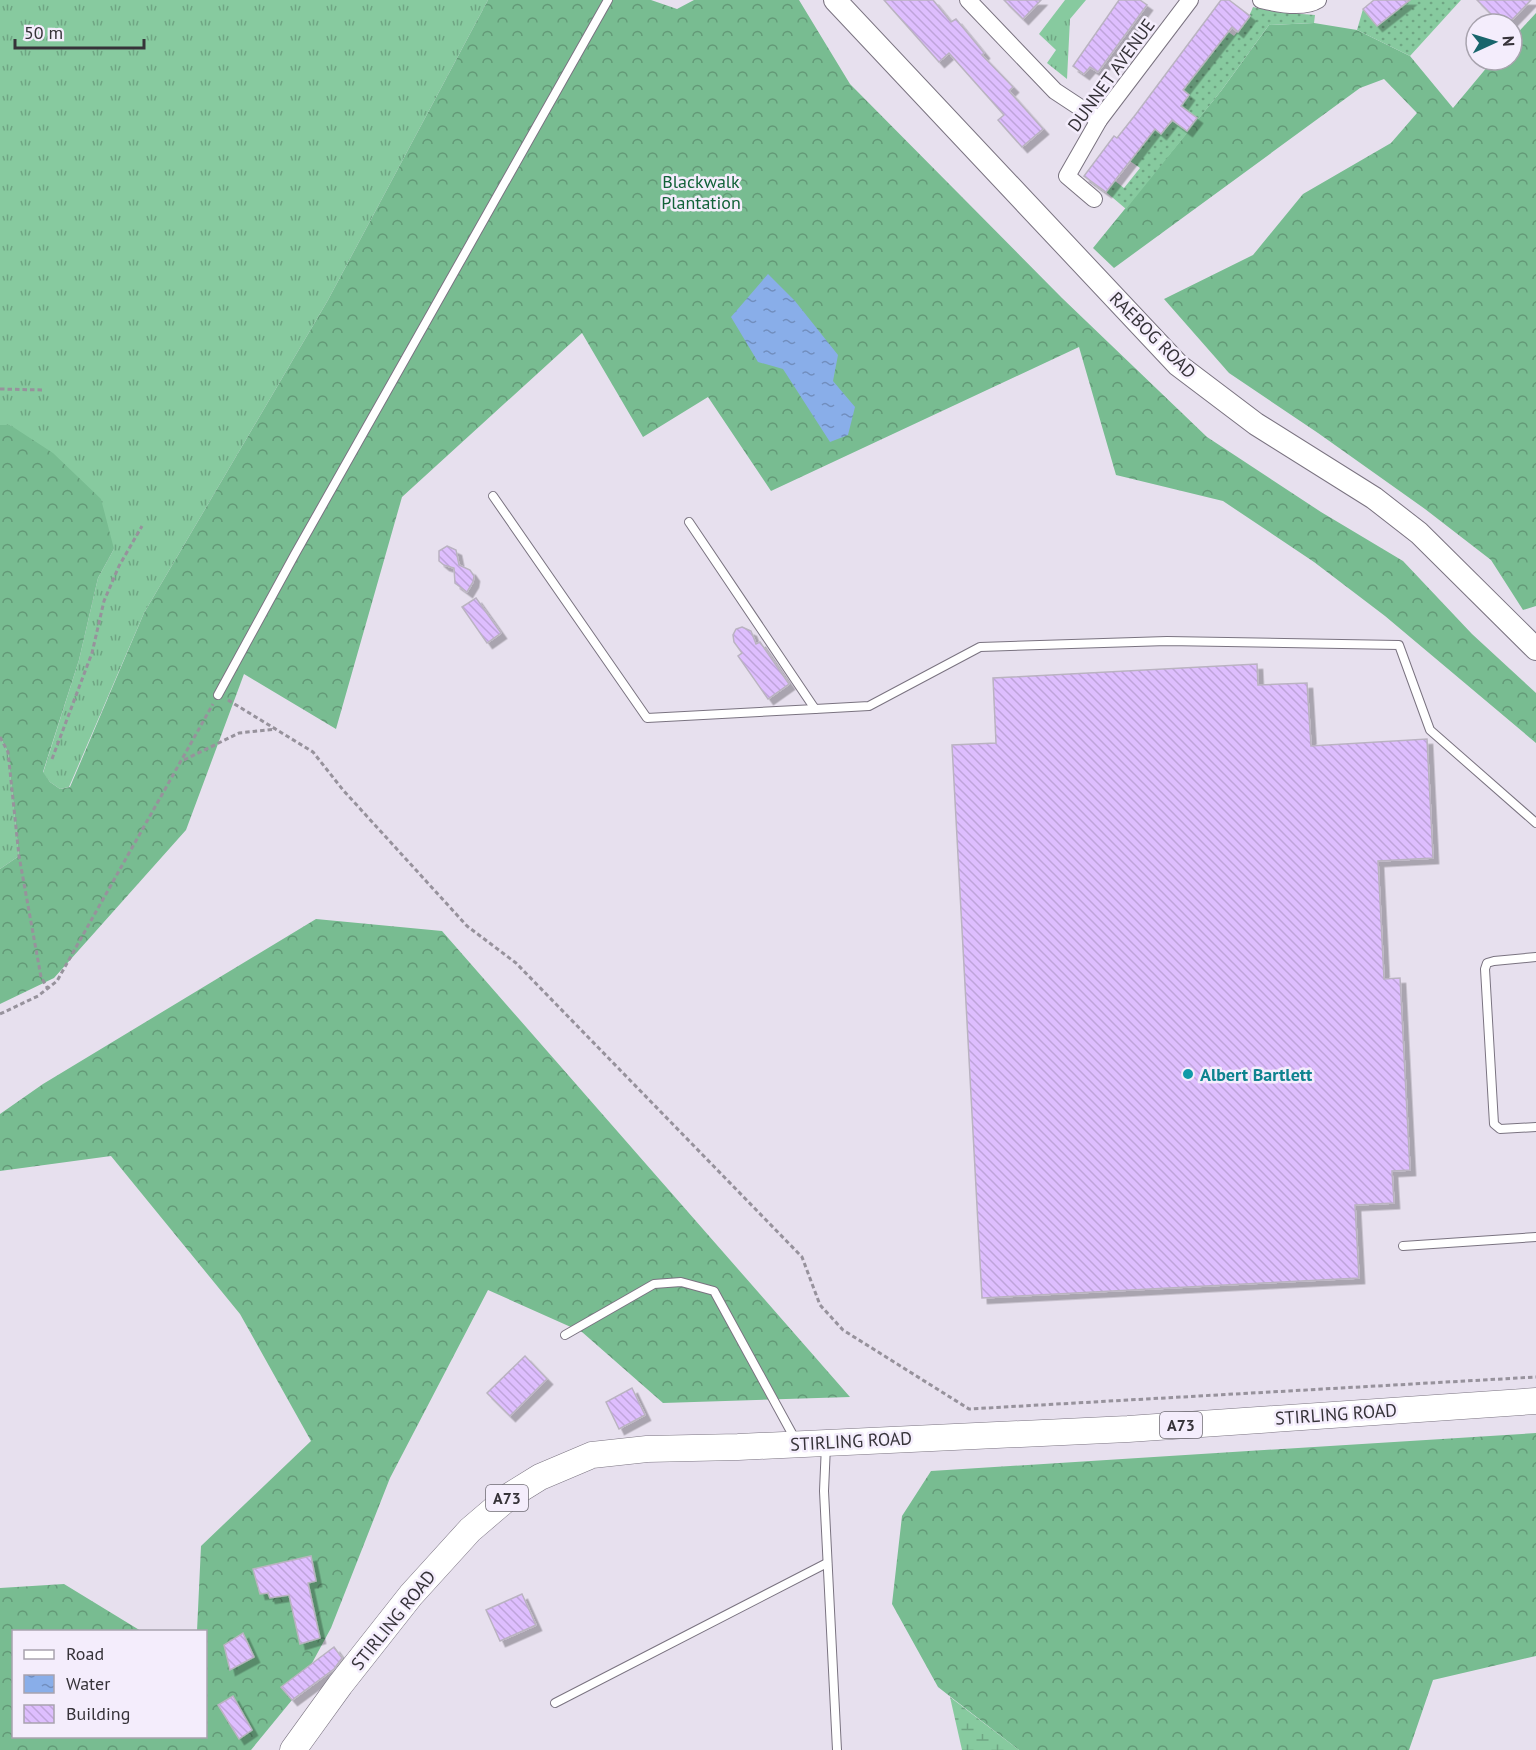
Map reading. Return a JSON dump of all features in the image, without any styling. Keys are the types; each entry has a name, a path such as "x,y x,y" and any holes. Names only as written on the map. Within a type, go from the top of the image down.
{"main road":[{"name":"RAEBOG ROAD","path":"835,0 1178,365 1256,424 1374,498 1419,533 1532,639"},
{"name":"STIRLING ROAD","path":"293,1750 340,1685 411,1595 470,1530 511,1495 540,1477 592,1455 646,1449 738,1447 1128,1429 1536,1401"}],"street":[{"path":"968,0 1055,91 1099,120"},
{"name":"DUNNET AVENUE","path":"1094,199 1067,176 1099,120 1190,0"},
{"path":"1261,0 1293,4 1313,3 1318,0"}],"lane":[{"path":"218,695 301,543 608,0"},
{"path":"493,496 647,718 868,706 980,647 1167,641 1399,645 1430,730 1536,823"},
{"path":"689,522 815,709"},
{"path":"1536,957 1494,961 1487,963 1485,969 1494,1124 1500,1129 1536,1127"},
{"path":"1403,1246 1536,1237"},
{"path":"565,1335 654,1284 681,1282 714,1291 797,1444"},
{"path":"826,1442 824,1491 837,1750"},
{"path":"555,1703 827,1563"}],"path":[{"path":"0,389 44,390"},
{"path":"52,759 92,653 104,601 119,566 142,526"},
{"path":"0,1014 38,996 57,981 218,695 313,752 343,790 467,926 516,963 802,1257 820,1305 843,1330 969,1410 1536,1377"},
{"path":"182,761 239,733 277,729"},
{"path":"0,737 8,752 20,856 41,977 48,989"}],"green space":[{"path":"0,0 488,0 328,300 144,613 69,787 60,789 43,773 79,660 98,578 114,549 10,425 0,425"},
{"name":"Blackwalk Plantation","path":"488,0 651,0 677,9 694,0 799,0 850,84 1062,298 1207,437 1321,512 1403,561 1472,634 1536,693 1536,743 1385,616 1314,562 1223,501 1116,475 1079,347 771,491 708,397 643,437 582,333 402,497 336,729 244,674 186,830 54,978 0,1004 0,869 19,856 8,752 0,737 0,425 10,425 53,453 101,499 114,549 98,578 79,660 43,772 50,782 60,789 70,787 144,613 328,300"},
{"path":"1065,0 1086,0 1070,19 1067,79 1047,63 1056,50 1039,34"},
{"path":"1410,0 1461,0 1410,56 1357,30 1363,9 1378,26"},
{"path":"1253,7 1276,12 1315,15 1314,23 1269,25 1221,91 1126,209 1106,192 1115,181 1124,188 1140,168 1130,161 1155,129 1161,133 1173,121 1187,131 1196,118 1181,106 1189,95 1183,90 1227,31 1234,36"},
{"path":"1536,13 1536,606 1523,610 1491,560 1425,509 1229,373 1164,299 1253,255 1303,194 1391,143 1417,113 1384,79 1360,88 1114,268 1093,248 1221,91 1269,25 1314,23 1357,30 1410,56 1453,108 1483,72 1524,72 1524,26"},
{"path":"0,737 8,752 19,856 0,869"},
{"path":"316,919 442,931 850,1397 663,1403 582,1332 488,1290 390,1478 331,1628 292,1700 251,1750 0,1750 0,1588 64,1584 139,1630 12,1630 12,1738 207,1738 207,1630 197,1630 201,1546 311,1441 240,1314 111,1156 0,1171 0,1114 43,1084"},
{"path":"1536,1433 1536,1656 1433,1680 1409,1750 1019,1750 938,1687 892,1604 902,1516 931,1471"},
{"path":"950,1697 1019,1750 962,1750"}],"water":[{"path":"768,274 795,301 838,355 833,381 855,407 848,435 830,442 783,369 758,362 731,317"}],"building":[{"path":"884,0 933,0 951,22 956,19 984,53 982,55 1013,87 1009,91 1043,129 1022,147 998,120 1004,115 949,53 939,62"},
{"path":"1004,0 1041,0 1023,19"},
{"path":"1119,0 1140,0 1147,5 1098,72 1090,67 1084,74 1073,66"},
{"path":"1221,0 1229,0 1250,16 1238,32 1232,27 1183,90 1189,95 1181,106 1197,118 1187,131 1172,120 1161,134 1155,129 1106,192 1084,176 1114,136 1117,138 1136,114"},
{"path":"1374,0 1410,0 1377,26 1363,9"},
{"path":"1477,0 1531,0 1520,12 1489,12"},
{"path":"447,546 456,550 459,565 470,570 474,576 467,592 455,583 454,568 439,561 439,551"},
{"path":"476,598 501,633 487,643 462,607"},
{"path":"742,627 751,631 756,644 760,642 789,684 768,699 738,656 742,653 734,642 733,635 736,629"},
{"name":"Albert Bartlett","path":"1257,664 1258,685 1307,683 1311,746 1427,739 1433,858 1378,861 1384,979 1400,978 1410,1170 1392,1171 1394,1203 1355,1205 1359,1278 982,1298 952,745 996,743 993,678"},
{"path":"525,1356 547,1379 510,1416 487,1393"},
{"path":"632,1388 645,1415 619,1429 606,1402"},
{"path":"311,1556 316,1581 308,1583 320,1638 300,1644 289,1595 270,1598 268,1593 260,1594 253,1569"},
{"path":"522,1594 536,1625 500,1641 486,1610"},
{"path":"243,1633 254,1657 230,1670 224,1645"},
{"path":"334,1647 342,1658 334,1669 292,1700 281,1687"},
{"path":"233,1696 252,1730 239,1739 218,1705"}],"place":[{"name":"Albert Bartlett","path":"1188,1074"}]}
